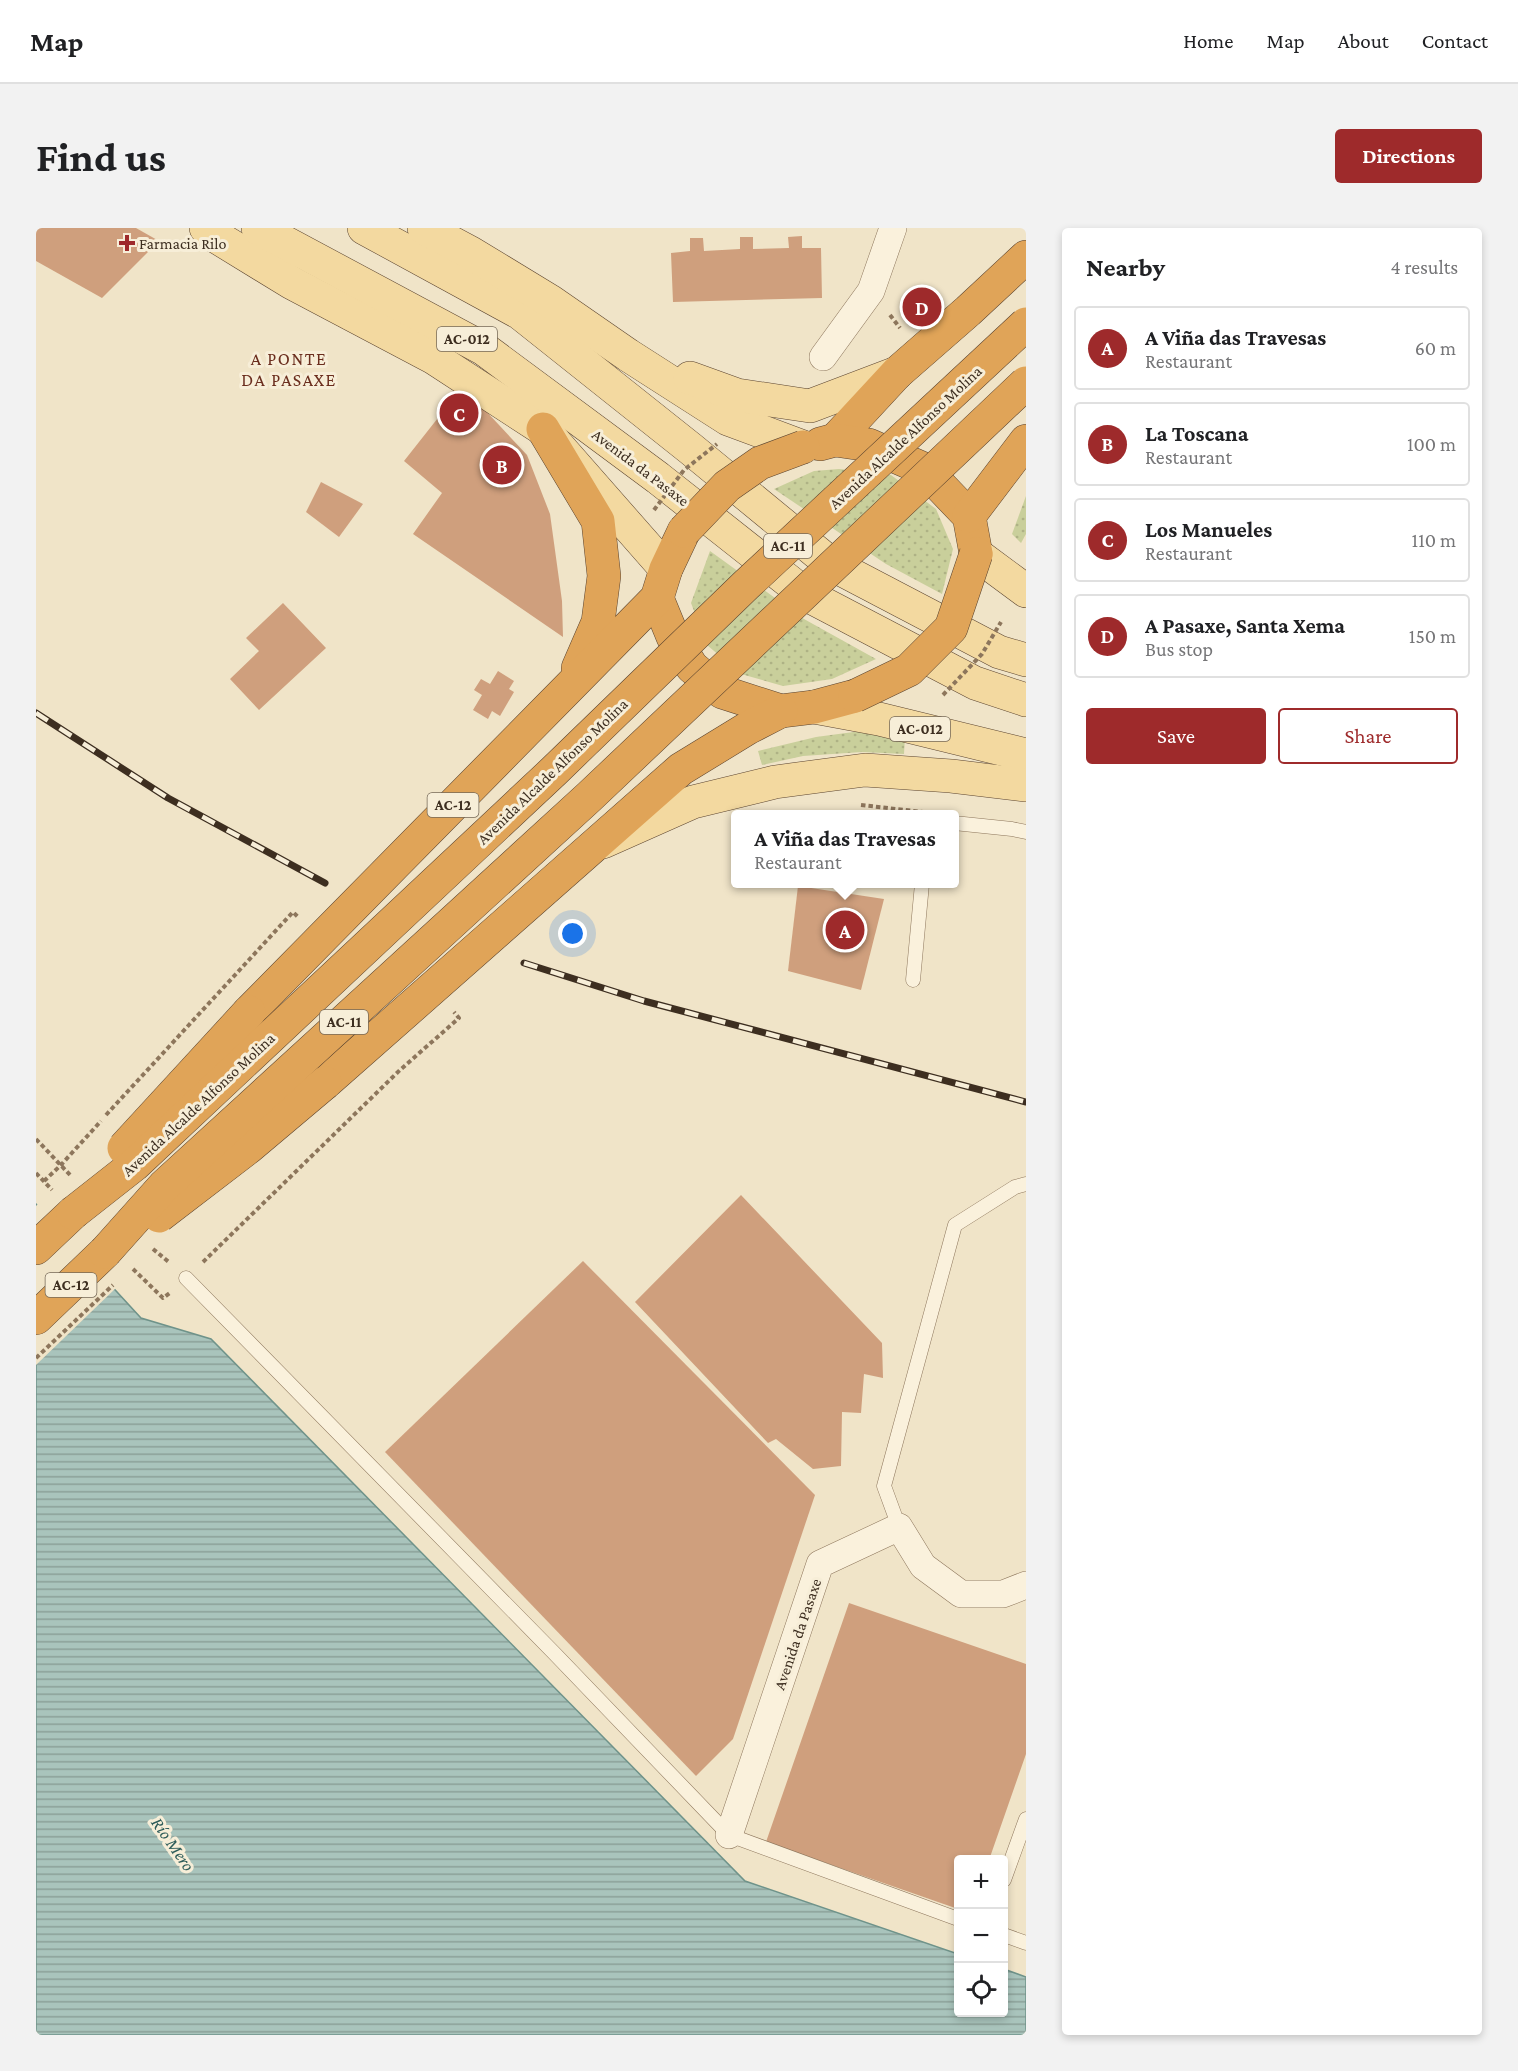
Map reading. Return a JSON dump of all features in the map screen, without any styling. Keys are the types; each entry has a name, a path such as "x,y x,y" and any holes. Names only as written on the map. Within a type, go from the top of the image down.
{"highway":[{"path":"835,440 908,363 1026,257"},
{"name":"Avenida Alcalde Alfonso Molina","path":"73,1213 142,1157 545,779 746,585 1026,324"},
{"name":"AC-11","path":"105,1252 164,1186 589,797 1026,383"},
{"path":"543,429 598,521 603,565 604,576 598,622 571,685"},
{"path":"662,583 684,531 727,486 760,463 803,447 835,440 868,445 924,469 969,516 1026,441"},
{"name":"AC-11","path":"105,1252 177,1204 325,1083 681,769 748,728 781,711 814,708 855,696 909,670 951,628 976,554 969,516"},
{"name":"AC-12","path":"36,1248 73,1213 126,1144 249,1012 571,685 662,583"},
{"name":"AC-11","path":"662,583 673,637 693,667 722,692 781,711"},
{"name":"AC-12","path":"36,1318 105,1252"}],"main road":[{"path":"206,228 212,234 292,283 434,358 543,429 662,583"},
{"name":"Avenida da Pasaxe","path":"258,228 484,348 658,478 805,594 975,683 1026,700"},
{"name":"AC-012","path":"364,228 520,312 692,448 831,564 999,652 1026,660"},
{"path":"424,228 471,253 550,302 728,419 803,447"},
{"path":"628,355 736,395 810,406 908,363"},
{"path":"976,554 1026,591"},
{"name":"AC-012","path":"814,708 879,719 1026,755"},
{"path":"593,847 693,802 786,781 865,770 951,776 1026,785"}],"street":[{"path":"823,357 871,291 893,228"},
{"path":"899,1527 923,1566 961,1594 1003,1594 1026,1585"},
{"name":"Avenida da Pasaxe","path":"729,1835 820,1564 899,1527"}],"lane":[{"path":"959,823 1012,828 1026,832"},
{"path":"913,980 922,888"},
{"path":"899,1527 884,1486 955,1225 1015,1187 1026,1184"},
{"path":"186,1278 729,1835 954,1917"},
{"path":"1008,1869 1026,1819"},
{"path":"1008,1936 1026,1943"}],"path":[{"path":"871,291 908,363"},
{"path":"654,510 684,470 717,444"},
{"path":"943,695 982,654 1001,622"},
{"path":"862,805 906,810"},
{"path":"44,1181 293,912"},
{"path":"186,1278 400,1070 459,1018 450,1007"}],"green space":[{"path":"839,469 891,475 936,509 953,549 942,594 886,564 774,489 814,471"},
{"path":"1026,496 1026,534 1021,543 1012,534"},
{"path":"710,551 804,619 876,659 832,679 783,686 741,674 707,645 691,603"},
{"path":"861,731 905,736 904,754 862,752 803,756 762,765 758,751 816,737"}],"water":[{"name":"Río Mero","path":"36,1204 141,1318 211,1339 745,1881 954,1953 954,2017 1008,2017 1008,1970 1026,1977 1026,2035 36,2035"}],"pier":[{"path":"39,1203 117,1287 36,1365 36,1206"}],"building":[{"path":"36,228 136,228 159,241 102,298 36,261"},
{"path":"802,236 802,248 821,248 822,298 673,302 671,253 690,251 690,238 703,238 704,251 740,249 740,237 753,237 753,249 789,248 788,237"},
{"path":"460,390 485,410 527,455 550,514 562,601 563,637 413,534 442,493 404,461"},
{"path":"321,482 363,504 339,537 306,512"},
{"path":"283,603 326,648 259,710 230,679 259,651 246,638"},
{"path":"498,671 514,681 509,689 514,692 500,716 492,711 488,719 473,710 482,695 474,690 481,679 490,684"},
{"path":"798,888 884,899 861,990 788,971"},
{"path":"741,1195 882,1343 883,1378 864,1374 861,1413 842,1412 841,1466 813,1469 776,1439 768,1443 635,1302"},
{"path":"583,1261 815,1495 733,1739 696,1776 385,1452"},
{"path":"849,1603 1026,1664 1026,1754 991,1855 954,1855 954,1908 766,1842"}],"railway":[{"path":"36,713 168,798 325,883"},
{"path":"524,963 644,1001 1026,1102"}],"place":[{"name":"Farmacia Rilo","path":"127,243"},
{"name":"A Pasaxe, Santa Xema","path":"922,307"},
{"name":"Los Manueles","path":"459,413"},
{"name":"La Toscana","path":"502,465"},
{"name":"A Viña das Travesas","path":"845,930"}],"district":[{"name":"A PONTE DA PASAXE","path":"289,369"}]}
